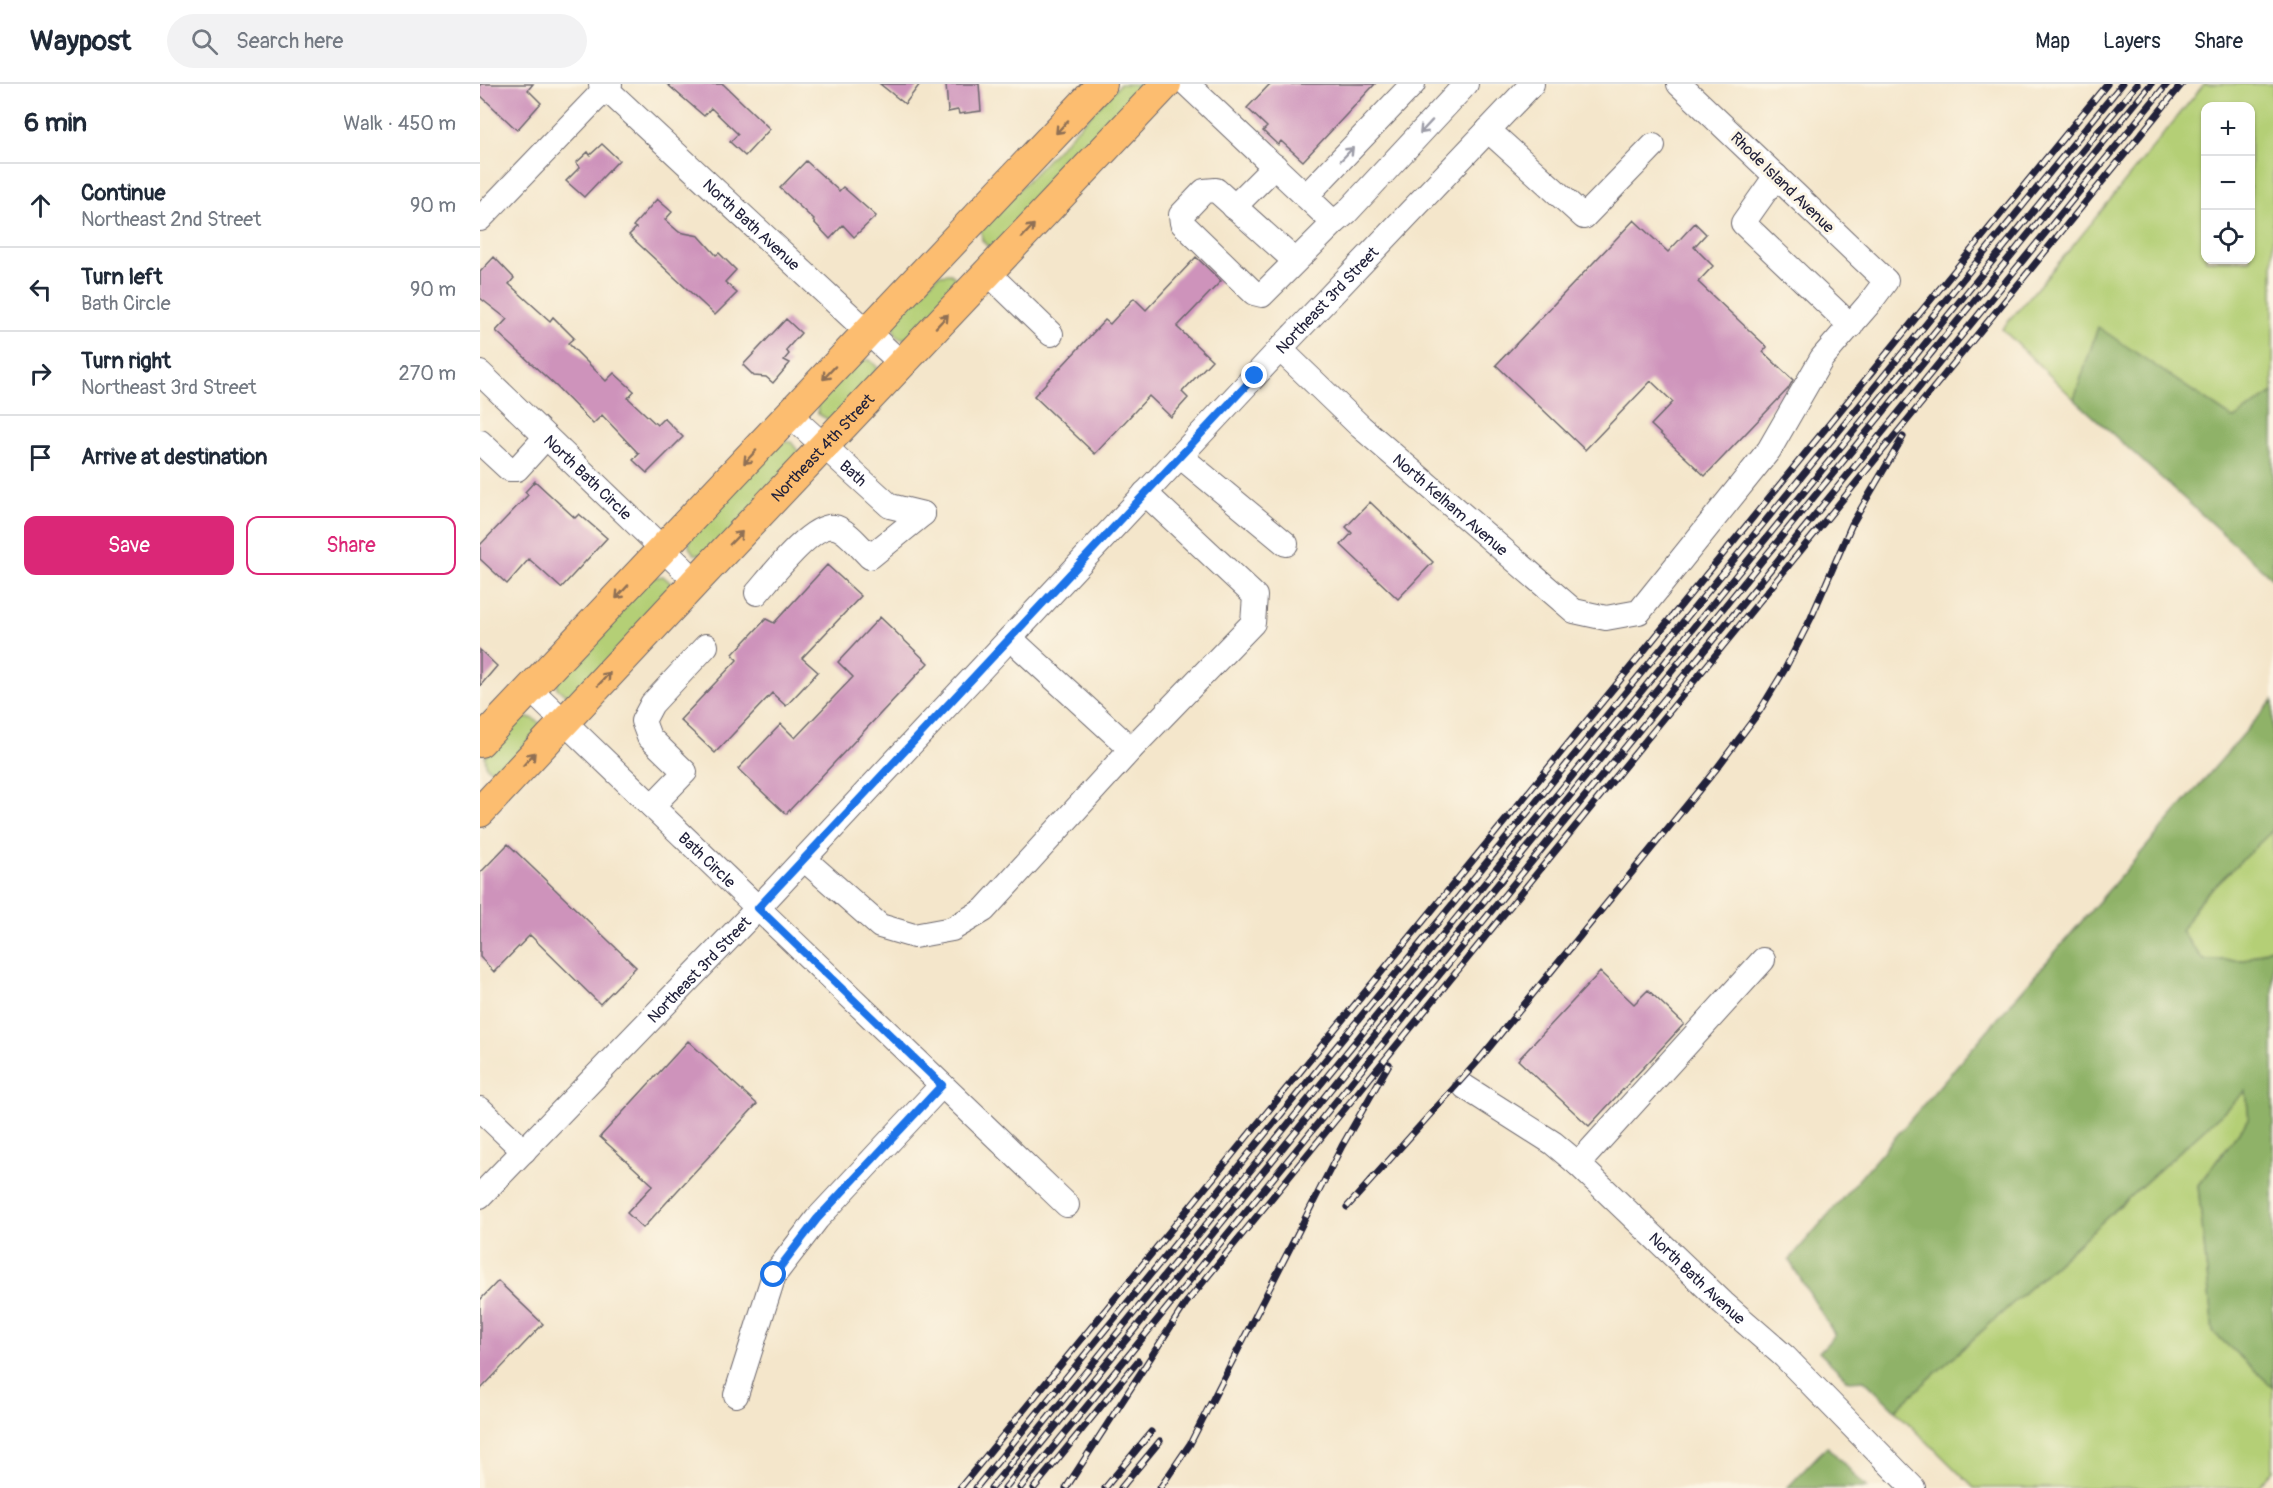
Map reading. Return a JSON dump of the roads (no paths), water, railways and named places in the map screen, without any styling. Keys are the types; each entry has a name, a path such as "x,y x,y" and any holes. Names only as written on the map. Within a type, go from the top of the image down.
{"main road":[{"path":"480,742 1102,84"},
{"name":"Northeast 4th Street","path":"485,798 564,721 1166,84"},
{"path":"953,242 988,273"}],"street":[{"path":"1306,195 1413,84"},
{"path":"1294,260 1216,190 1204,191 1181,215 1182,223 1254,293 1262,295 1294,260 1347,212 1466,84"},
{"name":"Northeast 3rd Street","path":"480,1196 758,908 1280,349 1532,84"},
{"name":"Rhode Island Avenue","path":"1679,84 1886,281 1851,326"},
{"path":"480,219 606,86"},
{"name":"North Bath Avenue","path":"606,86 902,364"},
{"path":"1202,89 1275,166 1334,223"},
{"path":"1488,130 1584,217 1653,146"},
{"path":"1234,207 1275,166"},
{"path":"1776,176 1743,223 1851,326"},
{"path":"988,273 1051,334"},
{"name":"North Kelham Avenue","path":"1280,349 1361,427 1574,611 1606,618 1639,612 1769,450 1822,358 1851,326"},
{"name":"North Bath Circle","path":"480,373 696,580"},
{"name":"Bath","path":"757,593 811,535 823,527 833,526 841,529 870,557 923,514 890,506 790,415"},
{"path":"480,441 509,469 517,470 546,437"},
{"path":"1180,456 1286,544"},
{"path":"804,858 880,926 914,936 952,929 984,910 1131,749 1253,623 1255,596 1145,493"},
{"path":"1010,638 1131,749"},
{"path":"652,806 685,772 649,737 643,721 652,704 706,646"},
{"name":"Bath Circle","path":"530,689 1067,1205"},
{"path":"1578,1164 1763,960"},
{"path":"736,1395 774,1275 817,1219 942,1085"},
{"name":"North Bath Avenue","path":"1465,1087 1552,1143 1578,1164 1723,1303 1785,1357 1913,1488"},
{"path":"480,1109 524,1151"}],"railway":[{"path":"960,1488 2107,84"},
{"path":"976,1488 2122,84"},
{"path":"991,1488 2137,84"},
{"path":"1005,1488 2151,84"},
{"path":"1020,1488 2167,84"},
{"path":"1066,1488 1186,1303 2182,84"},
{"path":"1347,1207 1479,1060 1717,768 1759,712 1785,669 1811,618 1852,524 1903,437"},
{"path":"1160,1488 1190,1444 1342,1146 1389,1064"},
{"path":"1034,1488 1138,1361"},
{"path":"1105,1488 1151,1432"},
{"path":"1121,1488 1160,1441"}]}
